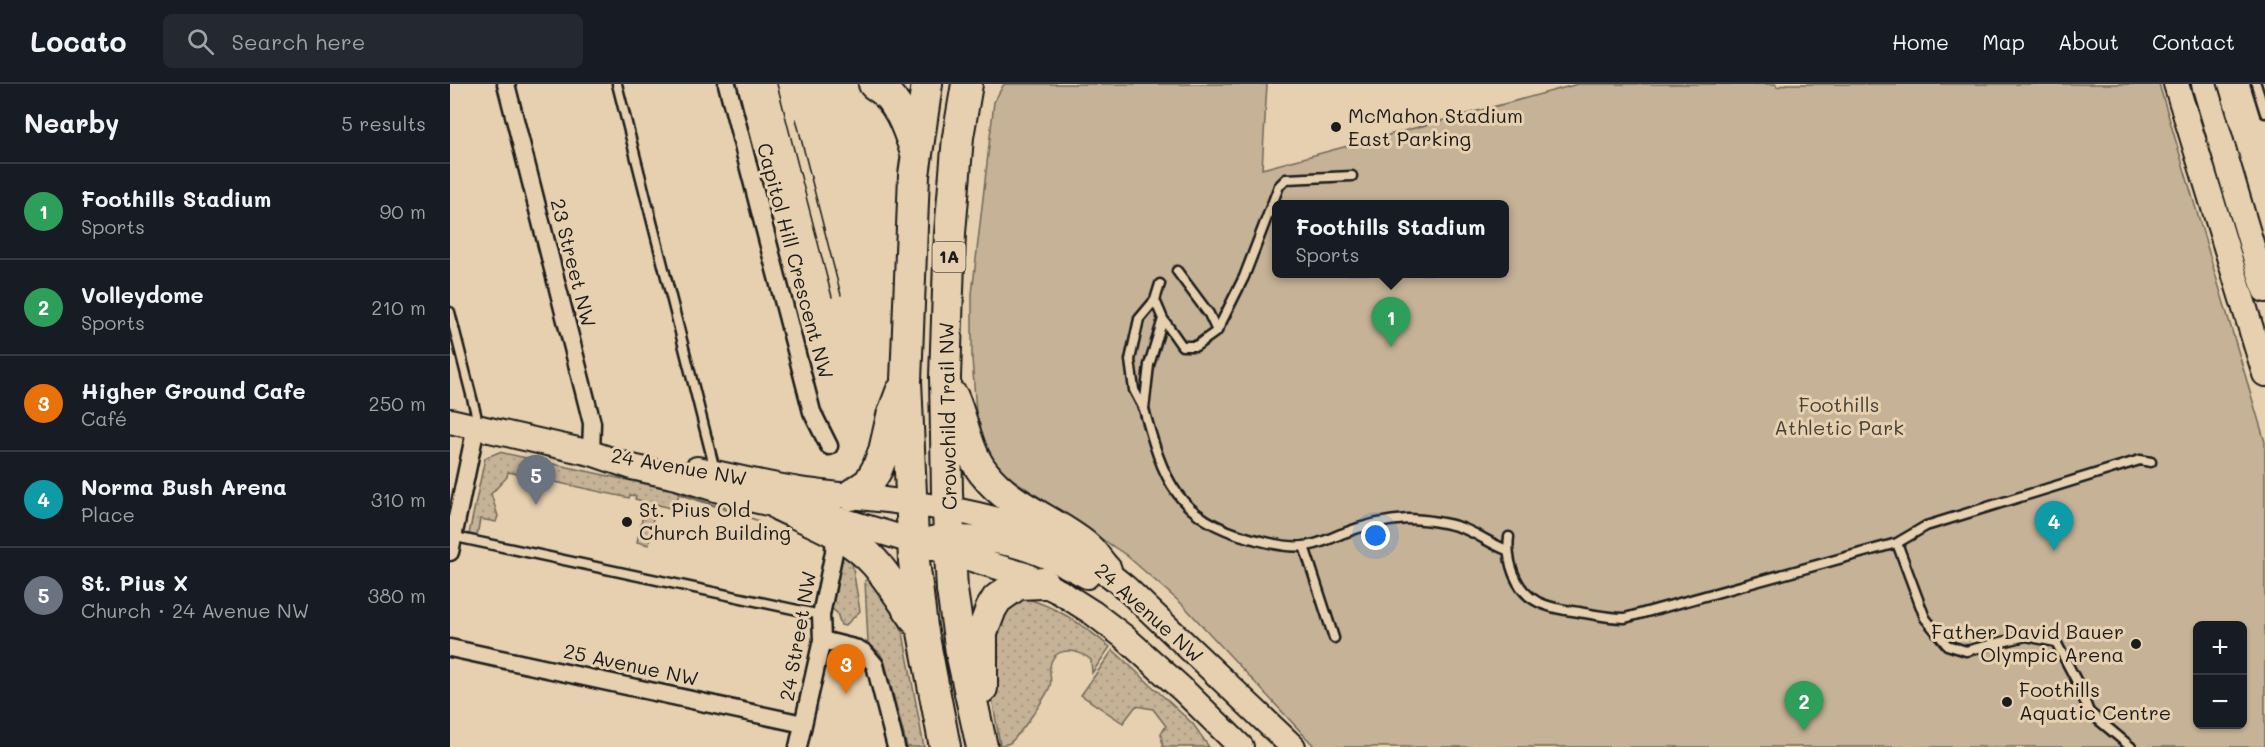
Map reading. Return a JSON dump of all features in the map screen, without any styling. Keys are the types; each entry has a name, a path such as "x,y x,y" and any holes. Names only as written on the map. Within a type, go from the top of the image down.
{"highway":[{"path":"874,84 890,96 910,134 916,153"},
{"name":"Crowchild Trail NW","path":"927,84 916,153 907,308 906,381 913,522 922,627 945,747"},
{"name":"Crowchild Trail NW","path":"967,84 958,137 950,233 945,377 952,590 961,652 982,747"},
{"path":"958,137 983,84"},
{"path":"945,377 973,455 983,472 1011,499 1086,547 1106,570"},
{"path":"851,495 869,483 877,469 884,451 892,416 906,381"},
{"path":"780,506 835,532 856,545 876,564 922,627"},
{"path":"976,717 983,696 982,633 991,609 997,599 1018,584 1043,583"}],"street":[{"name":"23 Street NW","path":"506,84 592,423 591,453"},
{"name":"Capitol Hill Crescent NW","path":"727,84 812,412 829,446"},
{"path":"2176,84 2257,283"},
{"path":"2204,84 2257,283 2265,374"},
{"name":"24 Avenue NW","path":"450,421 591,453 632,467 835,518 913,522"},
{"path":"451,541 476,427"},
{"name":"24 Avenue NW","path":"591,453 635,456 799,489 851,495 913,522 950,533 1006,568 1043,583 1093,613 1123,636 1182,689 1240,747"},
{"path":"677,477 901,522 913,522 950,533 1008,543 1040,552 1095,580 1123,599 1145,606"},
{"name":"24 Avenue NW","path":"950,533 992,518 1065,545 1106,570 1293,747"},
{"name":"24 Street NW","path":"798,747 822,640 821,615 834,552 835,532"},
{"path":"822,640 858,649 865,653 875,665 896,747"},
{"name":"25 Avenue NW","path":"450,648 803,724"}],"lane":[{"path":"617,84 715,472"},
{"path":"2256,84 2265,113"},
{"path":"1274,200 1279,186 1286,179 1352,176"},
{"path":"1155,300 1163,320 1182,346 1196,346 1217,331 1244,277 1272,204"},
{"path":"1177,271 1209,314 1217,331"},
{"path":"1160,284 1155,300 1139,319 1130,360 1134,390 1144,408 1160,463 1174,492 1205,521 1229,533 1281,546 1304,546 1313,545 1365,525 1408,519 1461,528 1508,550"},
{"path":"450,312 476,414 476,427"},
{"path":"1144,408 1149,365 1163,320"},
{"path":"1509,537 1508,550 1517,582 1526,595 1537,602 1553,607 1611,618 1625,618 1897,543 1926,526 2140,460 2151,462"},
{"path":"451,541 821,615"},
{"path":"1897,543 1925,618 1947,645 1966,651 2026,636 2056,642 2077,682 2089,712 2131,747"},
{"path":"1304,546 1334,638"}],"green space":[{"name":"Foothills Athletic Park","path":"1004,84 1267,84 1262,169 1578,84 1776,84 1777,87 1787,84 2159,84 2265,442 2265,747 1315,747 1183,605 1126,555 1003,473 989,457 981,435 976,412 972,358 972,294 994,102"},
{"path":"499,452 673,490 759,521 679,494 674,509 655,504 649,545 637,542 646,502 635,499 636,496 630,495 629,498 508,472 507,477 491,494 498,516 496,522 480,519 477,536 469,534 485,458"},
{"path":"844,556 852,563 860,611 845,626 841,625 837,613 830,607 839,560"},
{"path":"869,576 893,606 903,633 924,747 907,747 885,663 880,653 868,643 865,581"},
{"path":"1021,597 1046,605 1068,617 1110,647 1092,673 1091,660 1080,653 1067,651 1056,655 1050,667 1050,686 1044,698 1012,741 1000,745 985,655 1003,613"},
{"path":"1113,650 1193,724 1209,747 1163,747 1161,734 1166,726 1153,709 1136,706 1123,723 1081,695"}],"tram line":[{"path":"777,84 832,297"},
{"path":"796,119 841,295"}],"place":[{"name":"McMahon Stadium East Parking","path":"1336,127"},
{"name":"Foothills Stadium","path":"1391,347"},
{"name":"St. Pius X","path":"536,505"},
{"name":"St. Pius Old Church Building","path":"627,522"},
{"name":"Norma Bush Arena","path":"2054,551"},
{"name":"Father David Bauer Olympic Arena","path":"2136,644"},
{"name":"Higher Ground Cafe","path":"846,694"},
{"name":"Foothills Aquatic Centre","path":"2007,702"},
{"name":"Volleydome","path":"1804,731"}]}
